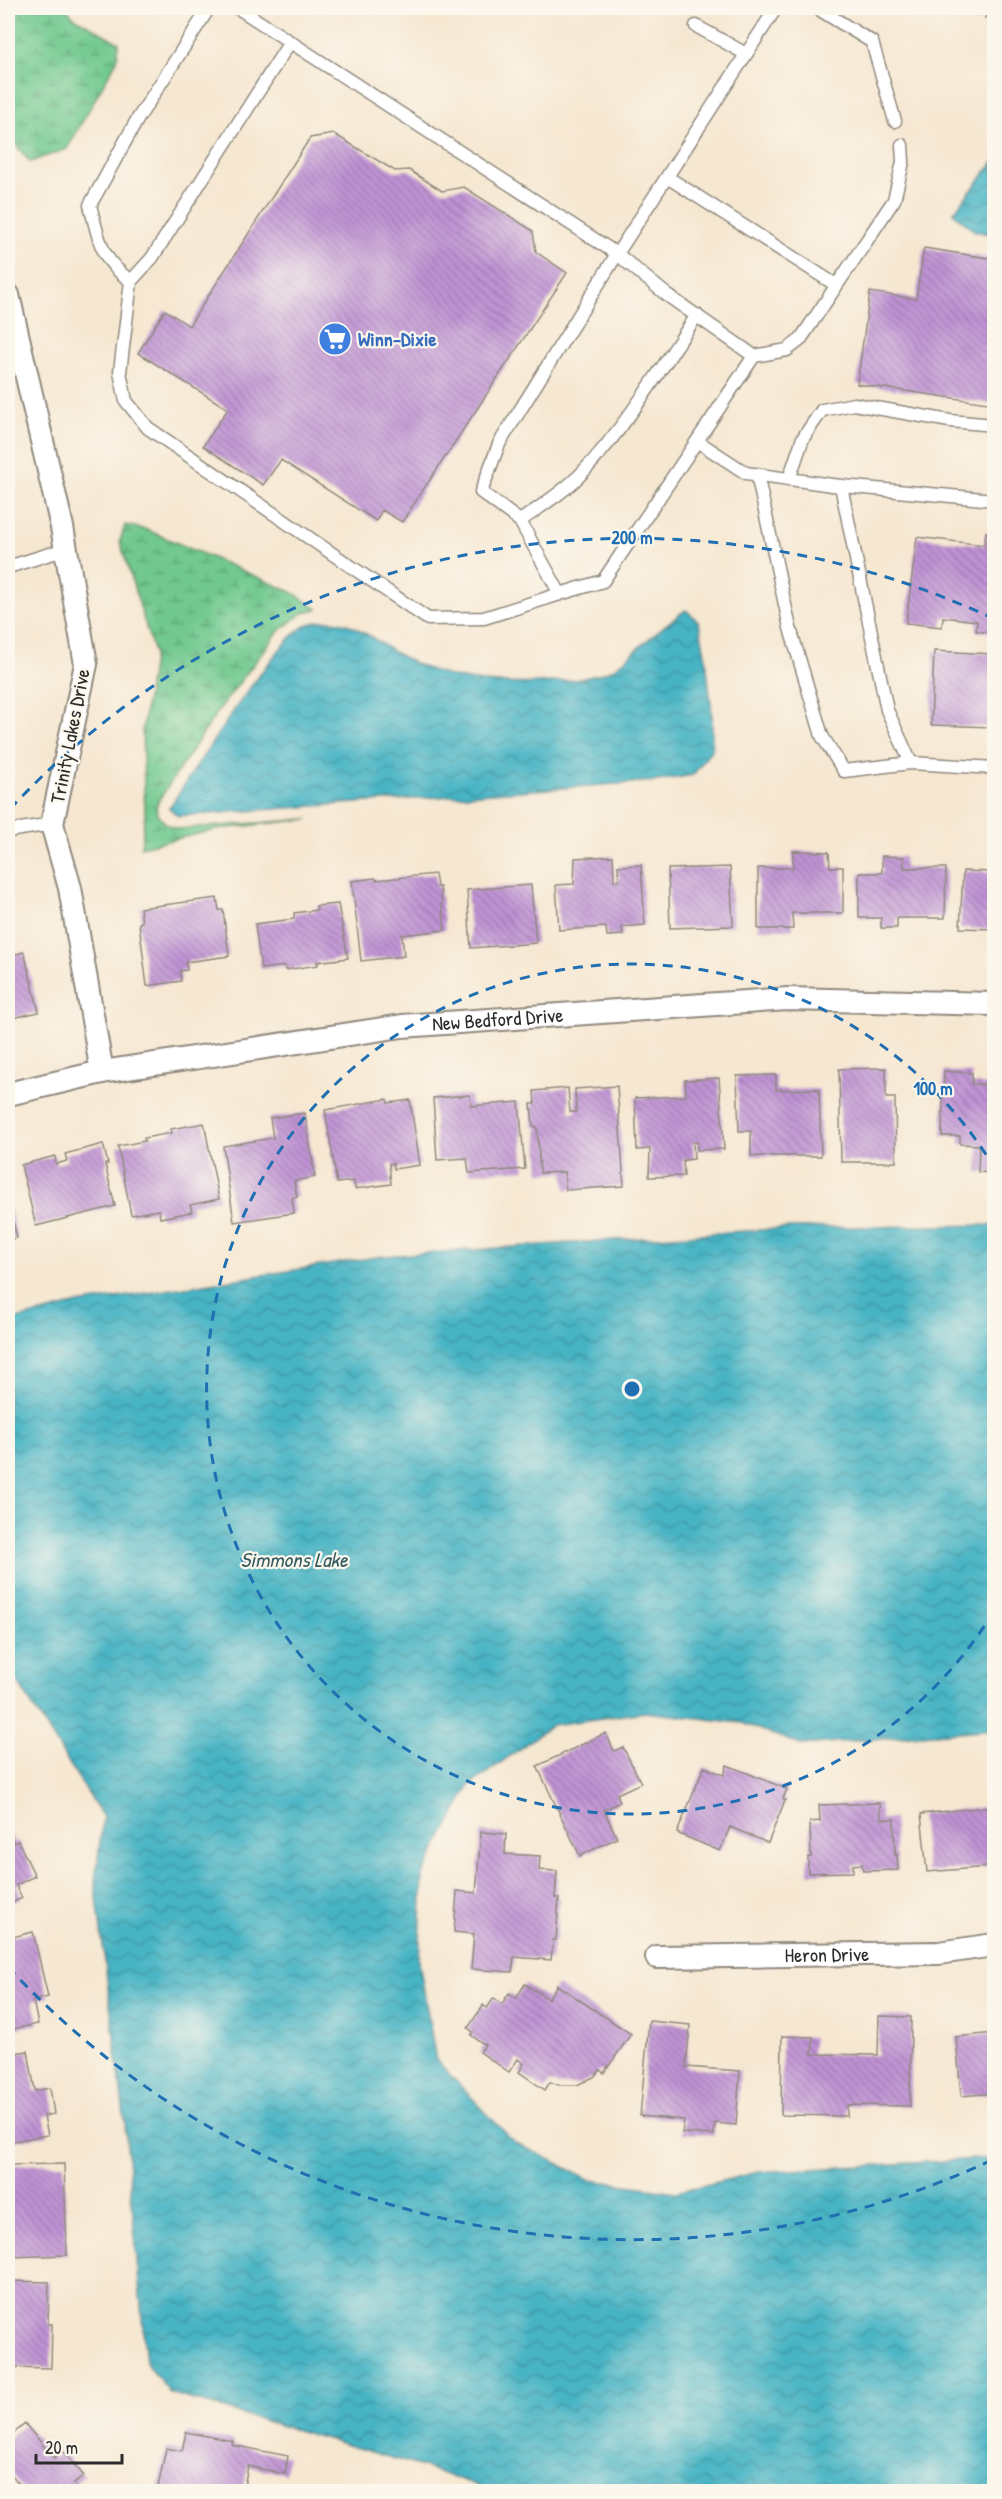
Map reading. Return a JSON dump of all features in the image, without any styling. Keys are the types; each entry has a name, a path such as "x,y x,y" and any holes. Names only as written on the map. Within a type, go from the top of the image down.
{"street":[{"name":"Trinity Lakes Drive","path":"8,295 66,549 86,664 52,825 69,888 102,1072"},
{"name":"New Bedford Drive","path":"8,1094 102,1072 402,1026 788,999 994,1004"},
{"name":"Heron Drive","path":"657,1957 939,1953 994,1945"}],"lane":[{"path":"131,281 115,270 101,246 90,205 137,120 209,8"},
{"path":"238,8 617,254 667,295 754,356"},
{"path":"560,594 520,521 481,492 499,444 617,254 776,8"},
{"path":"817,8 872,42 895,121"},
{"path":"696,26 746,54"},
{"path":"290,42 152,258 131,281 120,372 126,400 148,428 429,619 484,618 603,581 754,356 786,350 800,340 871,237 894,200 903,162 902,145"},
{"path":"667,177 836,285"},
{"path":"520,521 556,496 582,473 636,405 697,315"},
{"path":"789,479 803,438 822,410 854,404 950,421 994,425"},
{"path":"697,441 746,473 841,486 994,500"},
{"path":"757,474 790,628 822,736 844,771 911,763 994,768"},
{"path":"841,486 887,710 911,763"},
{"path":"8,567 66,549"},
{"path":"8,831 52,825"}],"path":[{"path":"969,8 994,22"}],"green space":[{"path":"8,8 65,8 74,17 119,43 117,60 67,149 30,162 11,139 8,127"},
{"path":"125,525 147,530 292,592 317,609 301,614 278,632 218,711 159,800 156,808 159,816 167,824 178,829 309,819 220,829 141,847 145,814 142,731 154,653 120,541"}],"water":[{"path":"994,162 994,235 975,231 953,213"},
{"path":"686,610 699,622 712,713 712,749 693,775 657,781 178,816 169,808 257,678 295,634 309,624 334,621 357,628 405,658 447,675 490,682 534,683 576,679 611,670"},
{"name":"Simmons Lake","path":"994,1225 994,1729 801,1745 742,1723 645,1712 552,1725 469,1786 423,1875 419,1962 436,2060 514,2142 591,2180 676,2192 759,2172 994,2158 994,2491 490,2491 446,2474 170,2393 146,2363 125,2124 95,1882 103,1817 17,1681 8,1676 8,1321 78,1304 383,1256 790,1228"}],"building":[{"name":"Winn-Dixie","path":"334,134 395,171 409,170 442,191 464,187 533,231 536,252 567,273 402,522 382,510 376,521 281,460 263,485 203,446 228,409 138,353 165,310 189,326 310,138"},
{"path":"924,248 994,259 994,404 857,384 870,292 916,299"},
{"path":"986,532 994,533 994,633 976,631 977,621 943,617 942,627 906,623 917,537 984,545"},
{"path":"934,651 994,654 994,727 931,725"},
{"path":"793,851 829,852 830,867 843,867 843,913 792,913 793,929 758,929 758,868 793,868"},
{"path":"613,856 614,881 619,881 618,866 641,865 645,925 622,927 623,935 607,936 606,927 559,930 556,885 574,884 575,858"},
{"path":"882,856 904,857 904,868 946,868 945,918 897,918 897,928 881,928 881,918 859,918 859,873 882,873"},
{"path":"730,867 733,926 670,928 668,869"},
{"path":"963,871 994,872 994,929 960,928"},
{"path":"435,874 437,887 440,887 445,930 402,935 404,956 361,961 352,881"},
{"path":"531,885 536,943 471,948 467,890"},
{"path":"217,898 219,910 223,910 229,956 186,962 187,970 180,971 181,981 147,986 139,923 142,922 140,908"},
{"path":"338,904 348,958 317,962 318,965 286,970 285,966 261,969 255,924 294,919 294,913 317,910 316,906"},
{"path":"24,952 39,1012 8,1019 8,956"},
{"path":"886,1068 886,1098 895,1098 896,1162 841,1162 839,1069"},
{"path":"944,1071 972,1073 972,1084 994,1085 994,1173 978,1172 979,1145 960,1144 960,1136 942,1136"},
{"path":"776,1075 776,1090 819,1089 821,1156 751,1156 751,1131 739,1131 737,1076"},
{"path":"719,1078 724,1149 697,1150 697,1142 693,1142 694,1159 683,1160 684,1176 649,1177 650,1149 637,1150 635,1098 686,1096 685,1080"},
{"path":"617,1086 624,1186 566,1190 564,1172 540,1173 537,1127 533,1127 531,1104 535,1104 534,1091 568,1088 570,1112 576,1112 575,1089"},
{"path":"470,1095 471,1106 519,1102 525,1169 469,1173 467,1158 437,1160 433,1098"},
{"path":"387,1099 388,1103 410,1100 420,1165 394,1169 393,1163 389,1164 391,1184 355,1189 354,1181 337,1183 325,1110"},
{"path":"305,1113 315,1177 294,1181 297,1197 292,1198 294,1213 234,1222 223,1146 273,1138 270,1118"},
{"path":"204,1123 219,1199 190,1205 192,1212 160,1218 159,1210 131,1215 118,1146 172,1133 171,1129"},
{"path":"103,1144 108,1164 105,1164 115,1206 36,1226 21,1165 55,1156 56,1164 67,1161 65,1154"},
{"path":"8,1199 17,1238 8,1240"},
{"path":"606,1733 614,1751 623,1747 641,1783 617,1794 620,1802 604,1810 617,1838 580,1856 537,1766"},
{"path":"727,1765 787,1789 768,1843 730,1827 720,1851 677,1833 704,1767 724,1775"},
{"path":"880,1803 881,1819 894,1819 895,1855 897,1855 898,1870 863,1871 862,1864 853,1865 853,1872 808,1873 808,1857 811,1857 810,1822 820,1821 819,1805"},
{"path":"994,1806 994,1864 987,1865 988,1867 927,1872 921,1814"},
{"path":"8,1829 14,1843 18,1841 35,1876 16,1885 22,1898 8,1905"},
{"path":"481,1832 506,1834 505,1854 540,1856 539,1870 557,1871 555,1898 559,1898 556,1940 553,1940 551,1960 514,1957 512,1972 471,1969 474,1934 454,1932 457,1891 476,1893"},
{"path":"33,1932 48,1997 33,2001 38,2024 8,2030 8,1938"},
{"path":"525,1984 548,1999 557,1985 631,2034 604,2073 600,2070 594,2077 577,2085 559,2085 550,2082 545,2090 519,2072 524,2064 518,2059 509,2072 480,2052 485,2045 471,2035 473,2032 468,2028 483,2005 487,2008 494,1998 502,2004 509,1993 516,1998"},
{"path":"879,2016 911,2017 910,2106 847,2105 847,2116 781,2115 782,2036 813,2037 812,2054 878,2055"},
{"path":"649,2021 690,2025 686,2067 740,2071 736,2125 715,2123 714,2135 682,2133 684,2120 640,2116"},
{"path":"994,2033 994,2093 961,2096 956,2037"},
{"path":"28,2051 35,2091 50,2088 54,2114 44,2116 48,2135 8,2142 8,2054"},
{"path":"64,2164 67,2255 8,2257 8,2165"},
{"path":"8,2281 49,2282 48,2324 52,2324 51,2368 8,2367"},
{"path":"25,2424 54,2458 63,2451 84,2476 74,2484 80,2492 23,2492 24,2490 8,2470 8,2438"},
{"path":"186,2432 233,2441 232,2445 288,2456 285,2474 248,2466 243,2492 157,2492 166,2448 182,2451"}],"place":[{"name":"Winn-Dixie","path":"335,339"}]}
